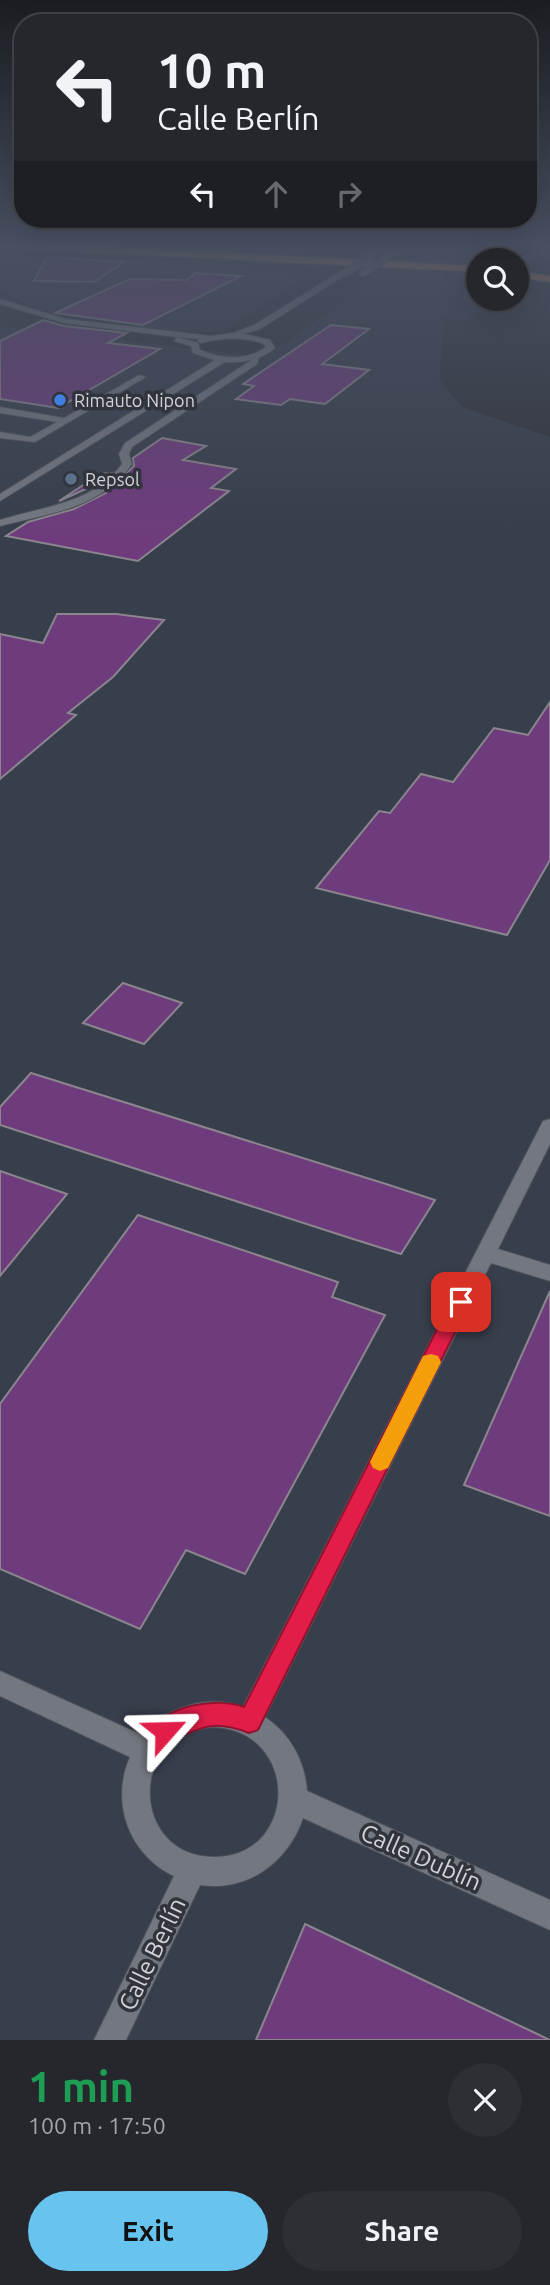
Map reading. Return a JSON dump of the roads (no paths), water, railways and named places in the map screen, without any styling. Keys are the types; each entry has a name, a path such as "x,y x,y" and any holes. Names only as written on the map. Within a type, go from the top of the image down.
{"main road":[{"path":"176,340 225,358 236,358 255,356 271,348 262,340"},
{"path":"0,487 183,376 192,368 198,349 208,340"},
{"path":"0,523 93,496 116,481 127,464 124,454 128,445 254,362 255,356"},
{"path":"0,498 225,358"},
{"path":"236,358 237,373"},
{"path":"0,435 32,440 142,377"},
{"path":"0,505 149,408 156,400"},
{"path":"0,410 68,421"},
{"path":"249,1721 550,1125"},
{"path":"485,1253 550,1273"},
{"path":"0,1683 146,1751"},
{"path":"212,1714 237,1716 249,1721 277,1742 289,1763 294,1787 293,1799 291,1812 280,1836 261,1855 238,1867 210,1872 182,1866 159,1852 142,1830 134,1803 136,1776 146,1751 165,1731 188,1718 212,1714"},
{"name":"Calle Dublín","path":"293,1799 550,1915"},
{"name":"Calle Berlín","path":"110,2040 193,1868"}],"place":[{"name":"Rimauto Nipon","path":"60,400"},
{"name":"Repsol","path":"71,479"}]}
